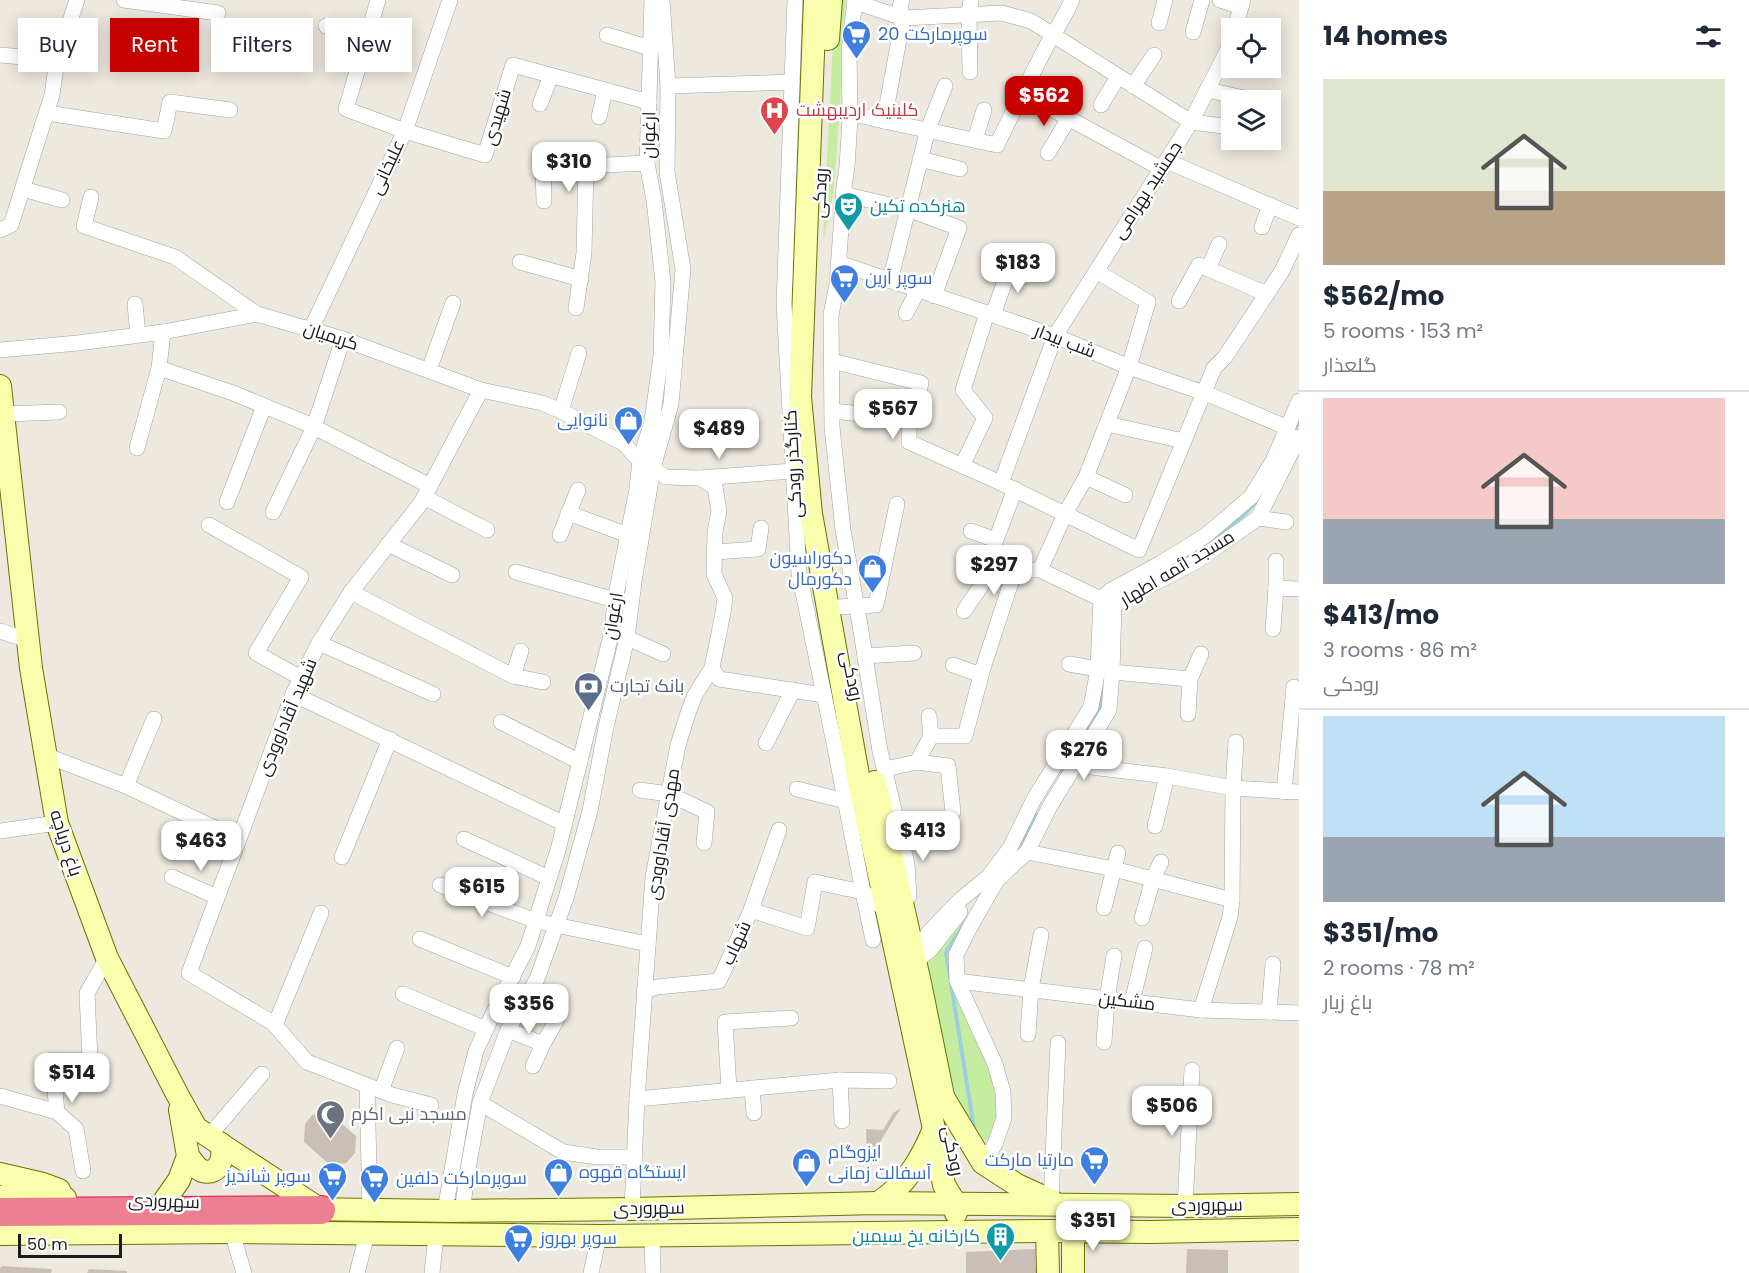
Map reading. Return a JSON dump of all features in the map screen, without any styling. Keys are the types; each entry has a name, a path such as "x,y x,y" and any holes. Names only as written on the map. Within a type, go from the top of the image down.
{"highway":[{"path":"0,1212 321,1209"}],"main road":[{"name":"رودکی","path":"815,0 803,50 801,397 810,514 860,786 886,910 907,965 943,1097 960,1184 955,1203"},
{"name":"رودکی","path":"831,0 810,406 820,507 848,606 944,1185 955,1203"},
{"name":"باغ دریاچه","path":"1,400 5,474 45,755 57,823 107,958 196,1128 321,1209"},
{"path":"177,1094 188,1156 198,1168 207,1171 220,1165 222,1160 215,1140"},
{"path":"943,1097 983,1163 1017,1185 1060,1203"},
{"path":"878,1203 889,1196 914,1170 934,1129"},
{"path":"165,1200 179,1180 188,1156"},
{"path":"0,1174 43,1184 83,1198"},
{"name":"سهروردی","path":"0,1197 165,1200 321,1209 454,1211 878,1203 1185,1206 1299,1204"},
{"path":"955,1203 959,1233"},
{"name":"سهروردی","path":"0,1234 232,1232 436,1236 652,1236 1299,1229"},
{"path":"1047,1231 1048,1273"},
{"path":"1073,1232 1073,1273"}],"street":[{"path":"71,18 77,0"},
{"path":"124,0 219,13"},
{"path":"373,18 378,0"},
{"name":"علیخانی","path":"310,329 405,131 450,0"},
{"name":"ارغوان","path":"454,1211 465,1094 476,1051 528,946 565,824 612,631 615,600 627,580 646,465 661,356 663,282 654,200 647,163 652,0"},
{"name":"ارغوان","path":"454,1211 469,1163 480,1103 508,1030 537,979 566,898 590,811 606,727 627,638 628,534 646,465 671,404 683,269 667,172 668,86 662,0"},
{"name":"کنارگذر رودکی","path":"795,0 803,50 792,82 784,304 799,573 873,940"},
{"path":"884,122 903,18 900,8 902,0"},
{"path":"850,113 997,145 1072,0"},
{"path":"1159,23 1166,0"},
{"path":"1193,32 1202,0"},
{"path":"1220,0 1242,4"},
{"path":"907,965 907,864 885,769 865,656 848,606 832,411 831,315 839,263 847,167 850,113 849,50 855,1 903,18 970,8 984,13 1002,13 1030,21 1191,122 1221,126"},
{"path":"970,8 970,72"},
{"path":"607,35 650,48"},
{"path":"0,55 18,57"},
{"path":"1133,86 1154,56"},
{"name":"جمشید بهرامی","path":"971,531 996,540 1008,486 1055,336 1191,122 1221,62"},
{"name":"شهیدی","path":"405,131 486,155 513,65 649,102"},
{"path":"0,230 11,225 47,113 55,72"},
{"path":"357,72 346,109 405,131"},
{"path":"540,104 551,76"},
{"path":"1101,105 1118,76"},
{"name":"ارغوان","path":"668,86 792,82"},
{"path":"890,281 928,129 945,86"},
{"path":"1207,90 1221,93"},
{"path":"599,117 605,91"},
{"path":"1022,93 1164,165 1299,218"},
{"path":"47,113 164,131 170,102 230,110"},
{"path":"975,140 984,110"},
{"path":"1048,153 1069,118"},
{"path":"920,159 960,169"},
{"path":"544,201 543,169 647,163"},
{"path":"576,308 584,253 586,166"},
{"path":"23,189 62,200"},
{"path":"843,194 907,209 959,228 934,296"},
{"path":"91,197 84,226 176,257 257,314"},
{"path":"1262,227 1270,205"},
{"path":"832,361 921,383 909,428 909,442 1008,486 1139,550 1214,368 1225,357 1282,271 1299,235"},
{"path":"1208,269 1220,244"},
{"path":"660,258 680,254"},
{"path":"962,466 985,418 963,390 1012,261"},
{"path":"520,262 581,279"},
{"name":"شب بیدار","path":"839,263 1055,336 1129,367 1204,393 1294,433"},
{"path":"1179,301 1199,265 1267,294"},
{"path":"1040,570 1065,514 1086,477 1129,367 1148,302 1096,271"},
{"path":"906,314 918,290"},
{"path":"429,370 453,303"},
{"path":"135,304 138,335"},
{"name":"کریمیان","path":"0,350 163,332 257,314 343,339 481,390 542,403 623,443 646,465"},
{"path":"137,448 159,368 163,332"},
{"path":"273,512 314,427 343,339"},
{"path":"561,411 579,353"},
{"path":"159,368 233,393 314,427 427,492 487,530"},
{"name":"شهید آقاداوودی","path":"275,1025 189,973 293,693 319,643 351,592 427,492 481,390"},
{"path":"1,400 58,412"},
{"name":"مسجد ائمه اطهار","path":"983,1163 995,1144 1004,1118 1003,1092 995,1064 957,981 956,955 1034,799 1091,707 1105,671 1114,604 1197,561 1258,518 1283,464 1294,433 1299,401"},
{"path":"227,502 264,406"},
{"path":"832,411 872,414"},
{"path":"1107,424 1184,441"},
{"name":"مسجد ائمه اطهار","path":"907,965 928,933 960,900 993,879 1026,852 1050,806 1109,710 1101,598 1205,536 1251,497 1283,464"},
{"path":"646,465 666,477 700,478 793,471"},
{"path":"1086,477 1125,495"},
{"name":"مهدی آقاداوودی","path":"632,1209 637,1099 653,877 678,745 695,695 712,668 725,598 714,574 715,532 719,511 715,487 700,478"},
{"path":"560,535 578,490"},
{"path":"848,606 876,605 897,504"},
{"path":"568,513 628,534"},
{"path":"1258,518 1286,522"},
{"path":"209,525 301,577 256,653 301,678"},
{"path":"715,552 758,549 761,528"},
{"path":"388,544 452,575"},
{"path":"1273,629 1276,561"},
{"path":"964,611 981,586 982,566"},
{"path":"931,736 965,735 981,675 1015,570 1040,570 1101,598"},
{"path":"516,572 615,600"},
{"path":"981,586 1007,594"},
{"path":"1276,588 1299,589"},
{"path":"351,592 513,676 543,682"},
{"path":"0,631 28,640"},
{"path":"612,631 663,654"},
{"path":"319,643 433,694"},
{"path":"513,676 521,651"},
{"path":"865,656 914,653"},
{"path":"1188,714 1190,679 1201,654"},
{"path":"1070,664 1105,671 1190,679"},
{"path":"953,665 981,675"},
{"path":"712,668 719,679 824,695"},
{"path":"1074,765 1167,776 1233,788 1292,792 1294,687"},
{"path":"766,743 793,690"},
{"path":"293,693 565,824"},
{"path":"917,762 931,736 929,716"},
{"path":"126,786 154,719"},
{"path":"501,722 580,762"},
{"path":"342,857 390,739"},
{"path":"1201,1010 1230,917 1236,742"},
{"path":"45,755 126,786 238,839"},
{"path":"885,769 917,762 948,766 953,812"},
{"path":"1155,826 1167,776"},
{"path":"796,789 845,801"},
{"path":"640,790 669,794 707,812 704,843"},
{"path":"0,831 57,823"},
{"path":"752,910 779,830"},
{"path":"464,839 549,879"},
{"path":"1026,852 1114,869 1232,900"},
{"path":"1104,908 1118,853"},
{"path":"1142,918 1153,879 1161,862"},
{"path":"172,877 217,897"},
{"name":"شهاب","path":"644,991 657,987 719,981 752,910 807,928 815,882 863,892"},
{"path":"440,885 536,921 648,944"},
{"path":"863,892 886,910"},
{"path":"321,914 275,1025 307,1062 374,1089 431,1105"},
{"path":"1028,1034 1030,989 1041,935"},
{"path":"420,939 513,977"},
{"path":"1132,1002 1145,948"},
{"path":"1104,1042 1107,999 1114,956"},
{"path":"57,1112 52,1059 90,1060 87,993 107,958"},
{"path":"1269,1012 1273,964"},
{"name":"مشکین","path":"957,981 1201,1010 1299,1012"},
{"path":"403,994 486,1029"},
{"path":"729,1090 725,1022 791,1018"},
{"path":"533,1066 556,1021"},
{"path":"508,1030 543,1044"},
{"path":"1058,1043 1060,1203"},
{"path":"370,1210 374,1089 397,1048"},
{"path":"1185,1206 1192,1070"},
{"path":"215,1140 262,1074"},
{"path":"637,1099 840,1080 889,1081"},
{"path":"840,1080 842,1121"},
{"path":"752,1088 754,1113"},
{"path":"0,1096 57,1112 76,1130 83,1171"},
{"path":"480,1103 563,1152 597,1157 634,1156"},
{"path":"232,1232 244,1273"},
{"path":"357,1273 367,1234"},
{"path":"432,1273 436,1236"},
{"path":"591,1273 599,1236"},
{"path":"652,1236 653,1273"}],"green space":[{"path":"835,0 846,0 833,195 823,242"},
{"path":"985,896 955,954 1001,1092 994,1139 984,1140 957,1099 923,967"}],"building":[{"path":"901,1108 867,1163 866,1129 883,1130 893,1113"},
{"name":"مسجد نبی اکرم","path":"328,1112 356,1136 355,1153 346,1163 330,1165 304,1142 305,1124 312,1115"},
{"name":"کارخانه یخ سیمین","path":"1035,1249 1036,1273 966,1273 966,1252"},
{"path":"1187,1249 1228,1250 1228,1273 1186,1273"},
{"path":"2,1266 52,1269 51,1273 0,1273"},
{"path":"89,1269 127,1271 127,1273 87,1273"}],"waterway":[{"path":"1294,432 1299,420"},
{"path":"1178,563 1231,526 1256,501"},
{"path":"1073,754 1101,705 1103,682"},
{"path":"1018,847 1037,815"},
{"path":"964,924 946,952 974,1128"}],"place":[{"name":"سوپرمارکت 20","path":"857,60"},
{"name":"کلینیک اردیبهشت","path":"775,136"},
{"name":"هنرکده تکین","path":"849,232"},
{"name":"سوپر آرین","path":"844,304"},
{"name":"نانوایی","path":"629,446"},
{"name":"دکوراسیون دکورمال","path":"873,594"},
{"name":"بانک تجارت","path":"589,712"},
{"name":"مسجد نبی اکرم","path":"330,1140"},
{"name":"مارتیا مارکت","path":"1095,1186"},
{"name":"ایزوگام آسفالت زمانی","path":"807,1188"},
{"name":"ایستگاه قهوه","path":"558,1198"},
{"name":"سوپر شاندیز","path":"332,1202"},
{"name":"سوپرمارکت دلفین","path":"375,1204"},
{"name":"کارخانه یخ سیمین","path":"1001,1262"},
{"name":"سوپر بهروز","path":"519,1264"}]}
